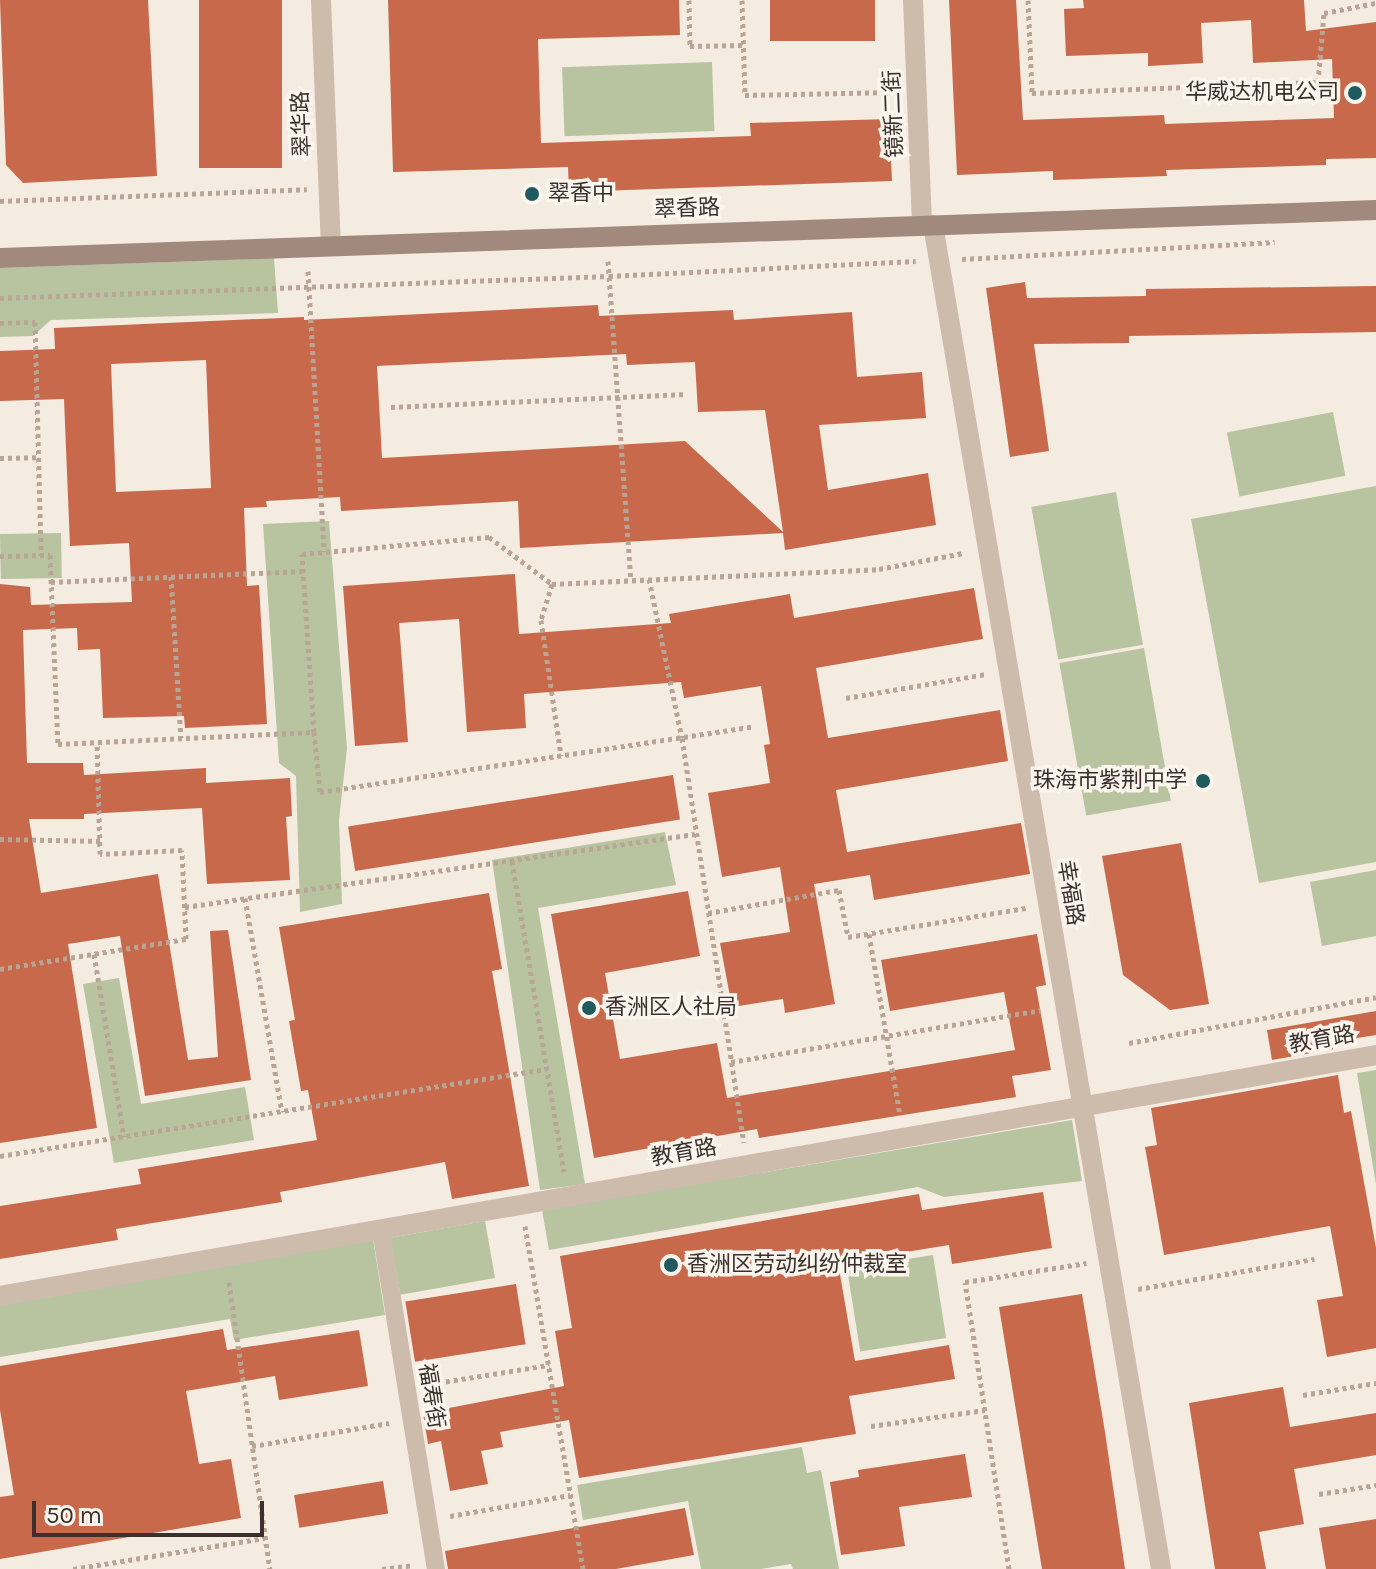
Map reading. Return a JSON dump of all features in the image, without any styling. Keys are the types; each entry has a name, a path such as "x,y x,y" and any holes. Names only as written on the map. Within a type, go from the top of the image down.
{"main road":[{"name":"翠香路","path":"0,258 1376,210"}],"street":[{"name":"翠华路","path":"321,0 331,245"},
{"name":"镜新二街","path":"913,0 928,225"},
{"name":"幸福路","path":"928,225 939,260 1161,1569"},
{"name":"教育路","path":"0,1296 1376,1055"}],"lane":[{"name":"福寿街","path":"381,1230 434,1566"}],"path":[{"path":"689,0 690,46 744,45"},
{"path":"742,0 745,95 917,91"},
{"path":"1028,0 1032,93 1318,82 1324,13 1376,3"},
{"path":"0,201 329,188"},
{"path":"606,236 631,580"},
{"path":"0,298 609,276 1282,242"},
{"path":"307,246 324,552"},
{"path":"0,323 35,322 41,555"},
{"path":"391,407 687,394"},
{"path":"0,458 39,457"},
{"path":"751,727 320,792 302,554 489,537 552,584 879,569 988,548"},
{"path":"0,556 50,555 58,744 314,732"},
{"path":"51,582 303,571"},
{"path":"171,576 181,738"},
{"path":"649,579 682,738 747,1166"},
{"path":"552,584 541,620 561,756"},
{"path":"846,698 1008,671"},
{"path":"0,969 186,939 182,850 100,854 97,743"},
{"path":"185,907 695,834"},
{"path":"0,839 100,841"},
{"path":"512,861 568,1197"},
{"path":"708,913 839,890 848,937 1048,905"},
{"path":"245,898 282,1112"},
{"path":"869,934 904,1139"},
{"path":"94,954 124,1137"},
{"path":"1129,1043 1376,997"},
{"path":"731,1062 1065,1006"},
{"path":"0,1156 546,1069"},
{"path":"522,1206 583,1569"},
{"path":"225,1257 270,1569"},
{"path":"1114,1293 1314,1259"},
{"path":"1009,1569 965,1282 1108,1260"},
{"path":"405,1387 549,1365"},
{"path":"1303,1395 1376,1383"},
{"path":"871,1426 985,1410"},
{"path":"252,1446 410,1419"},
{"path":"1319,1494 1376,1485"},
{"path":"426,1520 570,1495"},
{"path":"73,1569 265,1538"},
{"path":"382,1569 434,1566"}],"green space":[{"path":"712,62 714,131 564,136 562,67"},
{"path":"274,258 278,313 51,320 33,336 0,337 0,268"},
{"path":"1333,412 1345,476 1239,496 1227,433"},
{"path":"1376,486 1376,862 1259,883 1191,519"},
{"path":"1116,492 1143,645 1058,660 1031,507"},
{"path":"329,521 347,748 339,820 342,904 300,912 296,776 279,763 263,524"},
{"path":"61,533 62,578 1,579 0,534"},
{"path":"1144,648 1171,801 1086,816 1059,663"},
{"path":"665,832 676,885 538,908 585,1184 540,1190 492,860"},
{"path":"1376,870 1376,936 1322,946 1310,882"},
{"path":"119,978 141,1104 245,1087 254,1140 114,1163 83,984"},
{"path":"1376,1070 1376,1184 1357,1073"},
{"path":"1072,1120 1082,1181 944,1197 918,1187 549,1250 542,1210"},
{"path":"485,1221 495,1278 401,1295 390,1238"},
{"path":"373,1239 385,1315 234,1340 230,1319 0,1357 0,1304"},
{"path":"933,1255 946,1338 860,1352 847,1269"},
{"path":"802,1447 807,1473 821,1470 839,1569 793,1569 791,1564 761,1569 701,1569 688,1501 583,1520 577,1485"}],"building":[{"path":"0,0 148,0 157,176 23,183 6,165"},
{"path":"199,0 282,0 282,168 199,168"},
{"path":"388,0 679,0 680,35 538,39 541,143 751,136 750,123 889,119 892,181 569,192 568,167 393,172"},
{"path":"770,0 875,0 875,41 770,41"},
{"path":"949,0 1016,0 1023,120 1164,115 1165,124 1334,118 1332,59 1253,63 1251,20 1201,23 1203,63 1148,66 1148,53 1066,56 1064,9 1084,8 1083,0 1304,0 1306,31 1376,22 1376,158 1326,159 1326,165 1166,170 1167,176 1053,180 1053,171 957,175"},
{"path":"1025,282 1027,298 1146,296 1146,289 1376,286 1376,332 1129,336 1129,343 1034,344 1049,451 1010,457 986,288"},
{"path":"598,305 599,316 733,310 734,320 852,312 857,377 922,372 926,418 819,425 828,490 928,473 936,525 785,550 783,533 520,548 518,501 341,511 340,497 266,501 267,507 244,508 247,586 259,585 267,724 185,728 184,716 103,718 100,649 78,650 77,628 23,630 27,763 83,763 84,775 206,768 206,783 290,778 292,816 286,817 290,880 207,884 202,808 84,814 84,819 29,819 41,893 158,874 188,1060 218,1057 210,931 228,930 251,1080 145,1096 120,936 68,944 97,1128 0,1143 0,584 30,587 31,605 132,602 129,543 70,546 64,399 0,401 0,351 55,349 54,328 304,317 304,320","holes":["626,354 627,365 695,362 698,412 765,410 783,532 685,441 382,458 377,366","206,360 211,488 116,492 111,364"]},
{"path":"515,574 519,634 671,623 669,614 790,594 794,618 974,588 983,639 816,668 828,738 1000,710 1008,761 836,790 847,852 1021,823 1030,874 874,900 870,875 814,884 835,1004 785,1013 783,999 732,1007 720,943 790,932 780,867 722,877 708,793 770,783 764,745 770,744 761,686 684,698 681,682 524,694 526,728 467,732 459,619 399,623 408,742 355,746 343,586"},
{"path":"673,775 680,819 355,871 348,826"},
{"path":"1181,843 1209,1004 1170,1010 1123,975 1102,856"},
{"path":"688,891 700,956 605,973 620,1059 717,1043 727,1098 1015,1050 1004,992 890,1011 881,960 1037,934 1046,985 1036,987 1051,1070 1012,1076 1016,1097 759,1138 757,1129 594,1158 551,914"},
{"path":"489,893 502,969 492,971 529,1186 452,1199 445,1162 280,1192 282,1202 116,1229 118,1240 0,1259 0,1206 141,1184 138,1169 317,1140 308,1090 301,1091 289,1021 295,1020 279,927"},
{"path":"1376,1011 1376,1035 1332,1042 1334,1049 1272,1060 1267,1030"},
{"path":"1338,1075 1344,1113 1351,1111 1376,1248 1376,1348 1327,1357 1317,1300 1343,1296 1330,1226 1164,1255 1145,1147 1157,1145 1151,1108"},
{"path":"1043,1192 1052,1248 952,1264 949,1245 838,1263 855,1361 949,1345 955,1379 849,1396 856,1434 579,1478 569,1420 500,1432 503,1447 481,1451 488,1484 450,1491 441,1441 428,1444 423,1413 564,1386 555,1331 572,1328 560,1256 919,1194 922,1210"},
{"path":"516,1284 526,1344 415,1362 405,1302"},
{"path":"1082,1294 1125,1569 1042,1569 999,1307"},
{"path":"223,1329 227,1350 359,1330 368,1386 279,1400 275,1376 186,1391 199,1464 231,1459 241,1518 0,1559 0,1497 14,1495 0,1410 0,1366"},
{"path":"1283,1387 1290,1427 1376,1413 1376,1455 1294,1469 1304,1524 1259,1532 1266,1569 1215,1569 1189,1403"},
{"path":"965,1454 972,1497 899,1507 905,1546 841,1555 830,1482 859,1477 858,1470"},
{"path":"383,1481 388,1514 299,1528 294,1495"},
{"path":"685,1508 694,1555 616,1569 448,1569 445,1551"},
{"path":"1376,1519 1376,1569 1326,1569 1319,1528"}],"place":[{"name":"华威达机电公司","path":"1355,93"},
{"name":"翠香中","path":"532,194"},
{"name":"珠海市紫荆中学","path":"1203,781"},
{"name":"香洲区人社局","path":"589,1008"},
{"name":"香洲区劳动纠纷仲裁室","path":"671,1265"}]}
